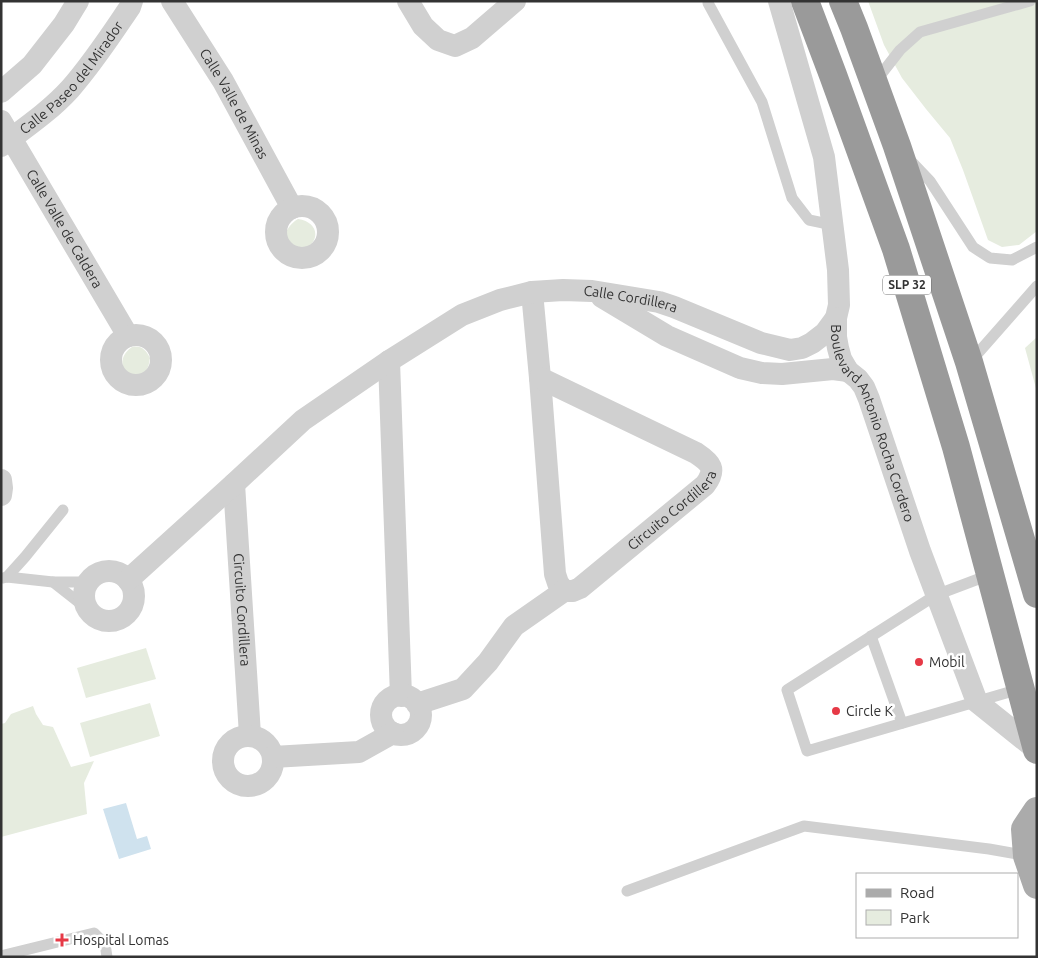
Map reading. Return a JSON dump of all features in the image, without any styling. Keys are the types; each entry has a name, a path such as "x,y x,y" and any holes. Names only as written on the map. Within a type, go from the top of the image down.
{"highway":[{"name":"SLP 32","path":"805,1 896,249 956,447 1037,750"},
{"name":"SLP 32","path":"843,1 897,146 969,362 1037,594"},
{"path":"852,1 854,28"}],"main road":[{"path":"1037,811 1025,829 1037,885"}],"street":[{"path":"1,92 32,65 64,24 78,1"},
{"name":"Calle Paseo del Mirador","path":"5,135 44,114 69,89 96,57 130,7 132,1"},
{"name":"Calle Valle de Minas","path":"172,1 223,81 292,208"},
{"path":"408,1 423,26 438,40 455,46 472,38 515,1"},
{"name":"Boulevard Antonio Rocha Cordero","path":"779,1 824,157 838,270 836,337 841,359 848,371 864,387 869,399 920,551 977,702"},
{"name":"Calle Valle de Caldera","path":"5,135 128,336"},
{"path":"128,580 303,420 389,361 462,315 500,300 532,292 592,291"},
{"name":"Calle Cordillera","path":"592,291 659,302 760,343 790,350 802,348 812,343 825,333 836,318"},
{"name":"Calle Cordillera","path":"592,291 667,336 740,368 762,373 782,374 833,369 848,371"},
{"path":"532,292 555,574 558,583 564,591"},
{"path":"273,757 359,752 393,733 406,735 417,728 420,722 421,716 409,700 389,361"},
{"name":"Circuito Cordillera","path":"393,733 383,724 381,717 384,704 394,697 409,700 463,689 488,662 514,626 564,591 573,591 580,588 710,479 711,466 696,453 540,378"},
{"path":"1,480 1,495"},
{"name":"Circuito Cordillera","path":"234,484 250,736"},
{"path":"107,570 122,574 128,580 134,594 130,609 124,616 108,621 99,619 86,608 83,599 84,590 92,576 107,570"},
{"path":"977,702 1037,750"},
{"path":"242,736 250,736 265,742 273,757 270,773 258,784 250,786 234,782 224,768 223,760 224,752 228,745 242,736"}],"lane":[{"path":"874,84 900,50 920,32 1030,1"},
{"path":"708,3 762,102 792,198 809,220 833,225"},
{"path":"897,146 930,182 973,247 990,258 1012,260 1037,247"},
{"path":"969,362 1037,286"},
{"path":"4,578 25,557 63,510"},
{"path":"989,575 936,595 787,690 807,750 1020,689"},
{"path":"4,578 53,582 87,582"},
{"path":"53,582 86,608"},
{"path":"871,636 902,723"},
{"path":"627,890 804,826 1032,855"},
{"path":"1,956 94,933 105,944 108,957"}],"green space":[{"path":"868,1 1037,1 1037,231 1019,245 1002,247 988,240 950,138 902,78 884,45"},
{"path":"298,219 306,221 311,225 315,234 311,244 299,250 290,247 285,240 286,232 291,224"},
{"path":"1037,337 1037,392 1025,348"},
{"path":"132,347 143,349 150,358 147,369 136,378 126,373 123,367 125,353"},
{"path":"146,648 156,679 86,698 77,668"},
{"path":"150,703 160,736 90,757 80,723"},
{"path":"33,706 43,725 53,727 71,767 94,761 84,783 87,814 1,837 1,724 5,723 11,714"}],"water":[{"path":"126,803 137,839 147,836 151,849 119,859 103,809"}],"place":[{"name":"Mobil","path":"919,662"},
{"name":"Circle K","path":"836,711"},
{"name":"Hospital Lomas","path":"62,940"}]}
